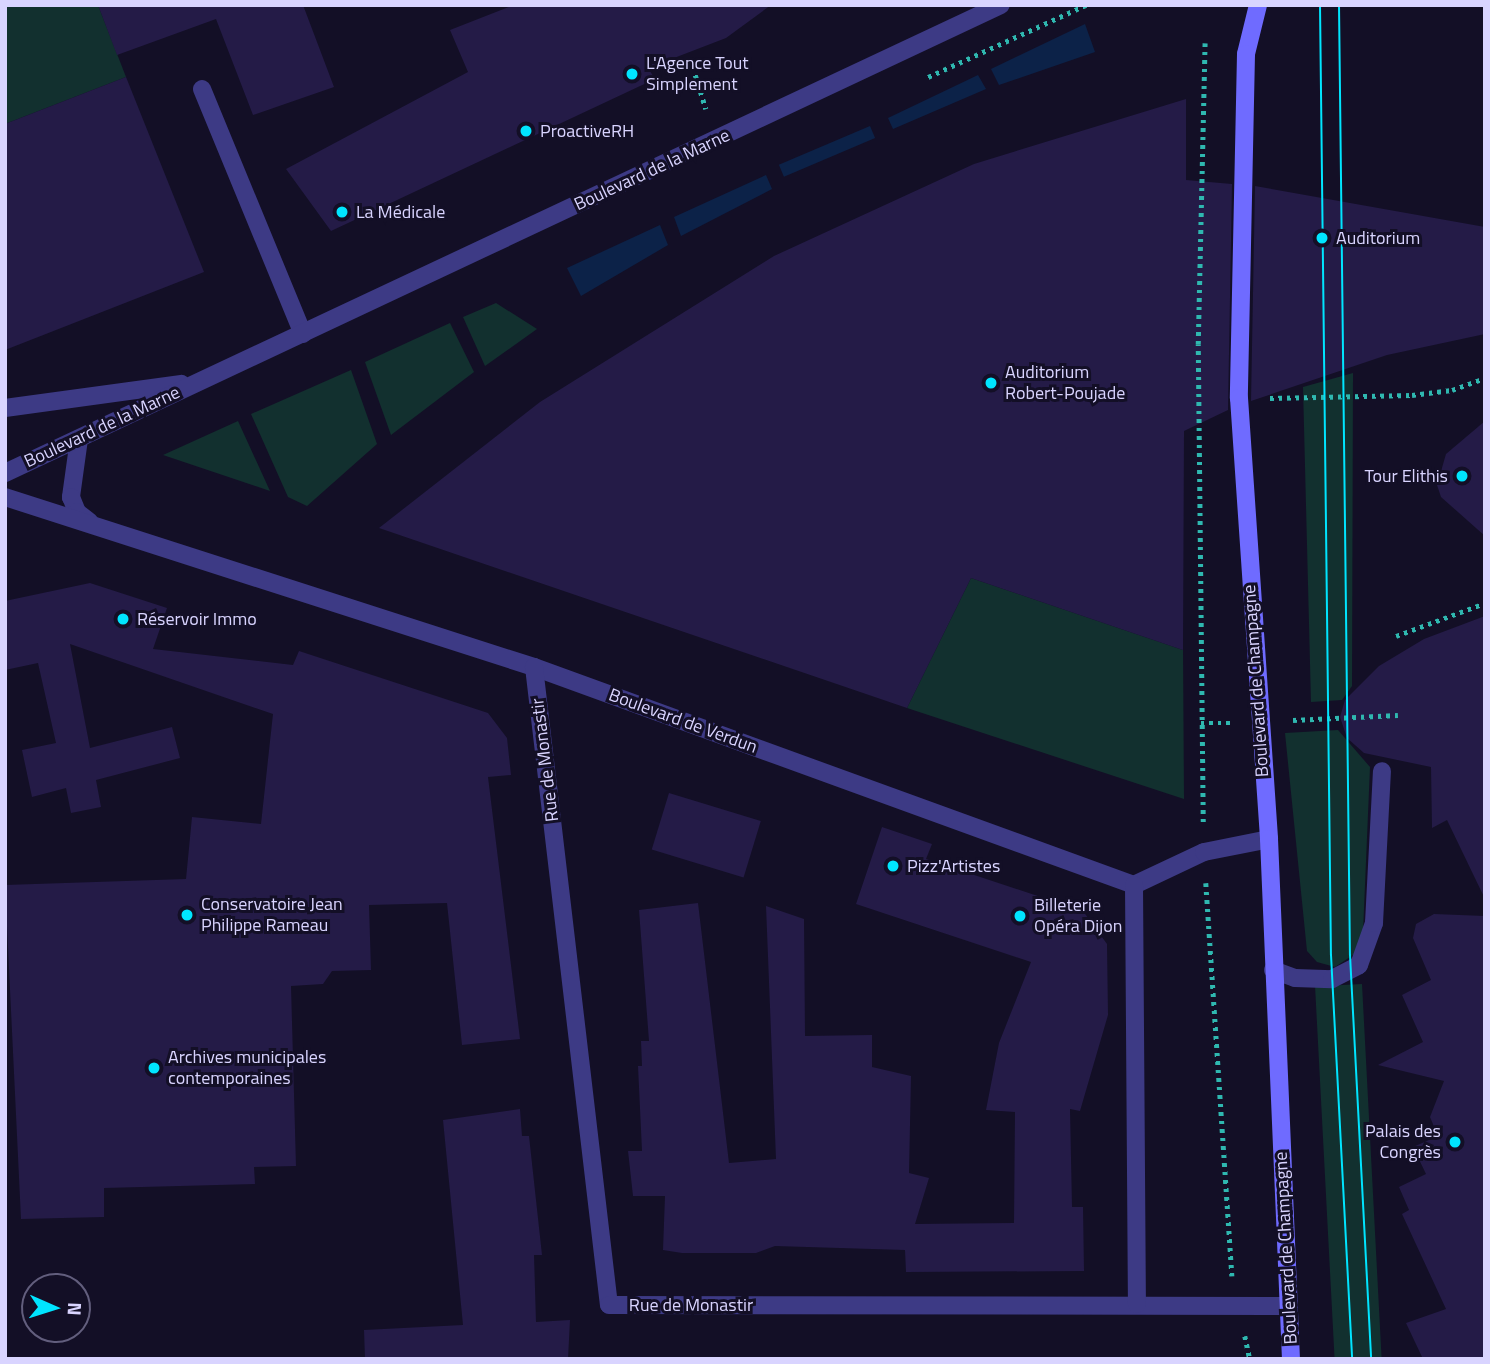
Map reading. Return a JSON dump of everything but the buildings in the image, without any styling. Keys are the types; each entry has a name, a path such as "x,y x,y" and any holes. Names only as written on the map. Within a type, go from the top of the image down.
{"main road":[{"name":"Boulevard de Champagne","path":"1258,5 1246,54 1239,398 1269,839 1291,1359"}],"street":[{"name":"Boulevard de la Marne","path":"5,472 1001,5"},
{"path":"202,89 303,334"},
{"name":"Boulevard de la Marne","path":"9,406 199,382"},
{"path":"79,439 71,497 77,512 93,524"},
{"name":"Boulevard de Verdun","path":"5,497 534,667 1134,885"},
{"name":"Rue de Monastir","path":"534,667 609,1305 1288,1306"},
{"path":"1273,970 1295,978 1332,979 1359,965 1374,923 1382,771"},
{"path":"1137,1304 1134,885 1204,852 1269,839"}],"path":[{"path":"1205,43 1199,397 1204,852 1231,1275 1250,1359"},
{"path":"693,67 706,109"},
{"path":"1199,397 1412,395 1452,390 1485,378"},
{"path":"1396,636 1485,603"},
{"path":"1201,723 1398,715"}],"green space":[{"path":"5,5 98,5 126,77 5,124"},
{"path":"496,303 537,329 485,366 463,317"},
{"path":"450,323 474,372 391,435 365,362"},
{"path":"351,370 377,444 307,506 288,497 251,414"},
{"path":"1353,373 1352,686 1342,700 1311,702 1303,387"},
{"path":"238,421 270,491 163,455"},
{"path":"971,578 1183,650 1184,799 907,708"},
{"path":"1338,730 1370,767 1363,932 1359,951 1335,967 1317,962 1307,951 1285,733"},
{"path":"1362,984 1382,1358 1335,1359 1315,986"}],"water":[{"path":"1085,24 1095,52 999,85 991,69"},
{"path":"978,75 986,89 893,129 888,118"},
{"path":"870,126 875,138 784,177 779,165"},
{"path":"766,175 772,189 681,236 674,217"},
{"path":"660,225 668,245 581,296 567,268"}],"tram line":[{"path":"1320,5 1331,955 1352,1359"},
{"path":"1339,5 1350,955 1371,1359"}],"place":[{"name":"L'Agence Tout Simplement","path":"632,74"},
{"name":"ProactiveRH","path":"526,131"},
{"name":"La Médicale","path":"342,212"},
{"name":"Auditorium","path":"1322,238"},
{"name":"Auditorium Robert-Poujade","path":"991,383"},
{"name":"Tour Elithis","path":"1462,476"},
{"name":"Réservoir Immo","path":"123,619"},
{"name":"Pizz'Artistes","path":"893,866"},
{"name":"Conservatoire Jean Philippe Rameau","path":"187,915"},
{"name":"Billeterie Opéra Dijon","path":"1020,916"},
{"name":"Archives municipales contemporaines","path":"154,1068"},
{"name":"Palais des Congrès","path":"1455,1142"}]}
